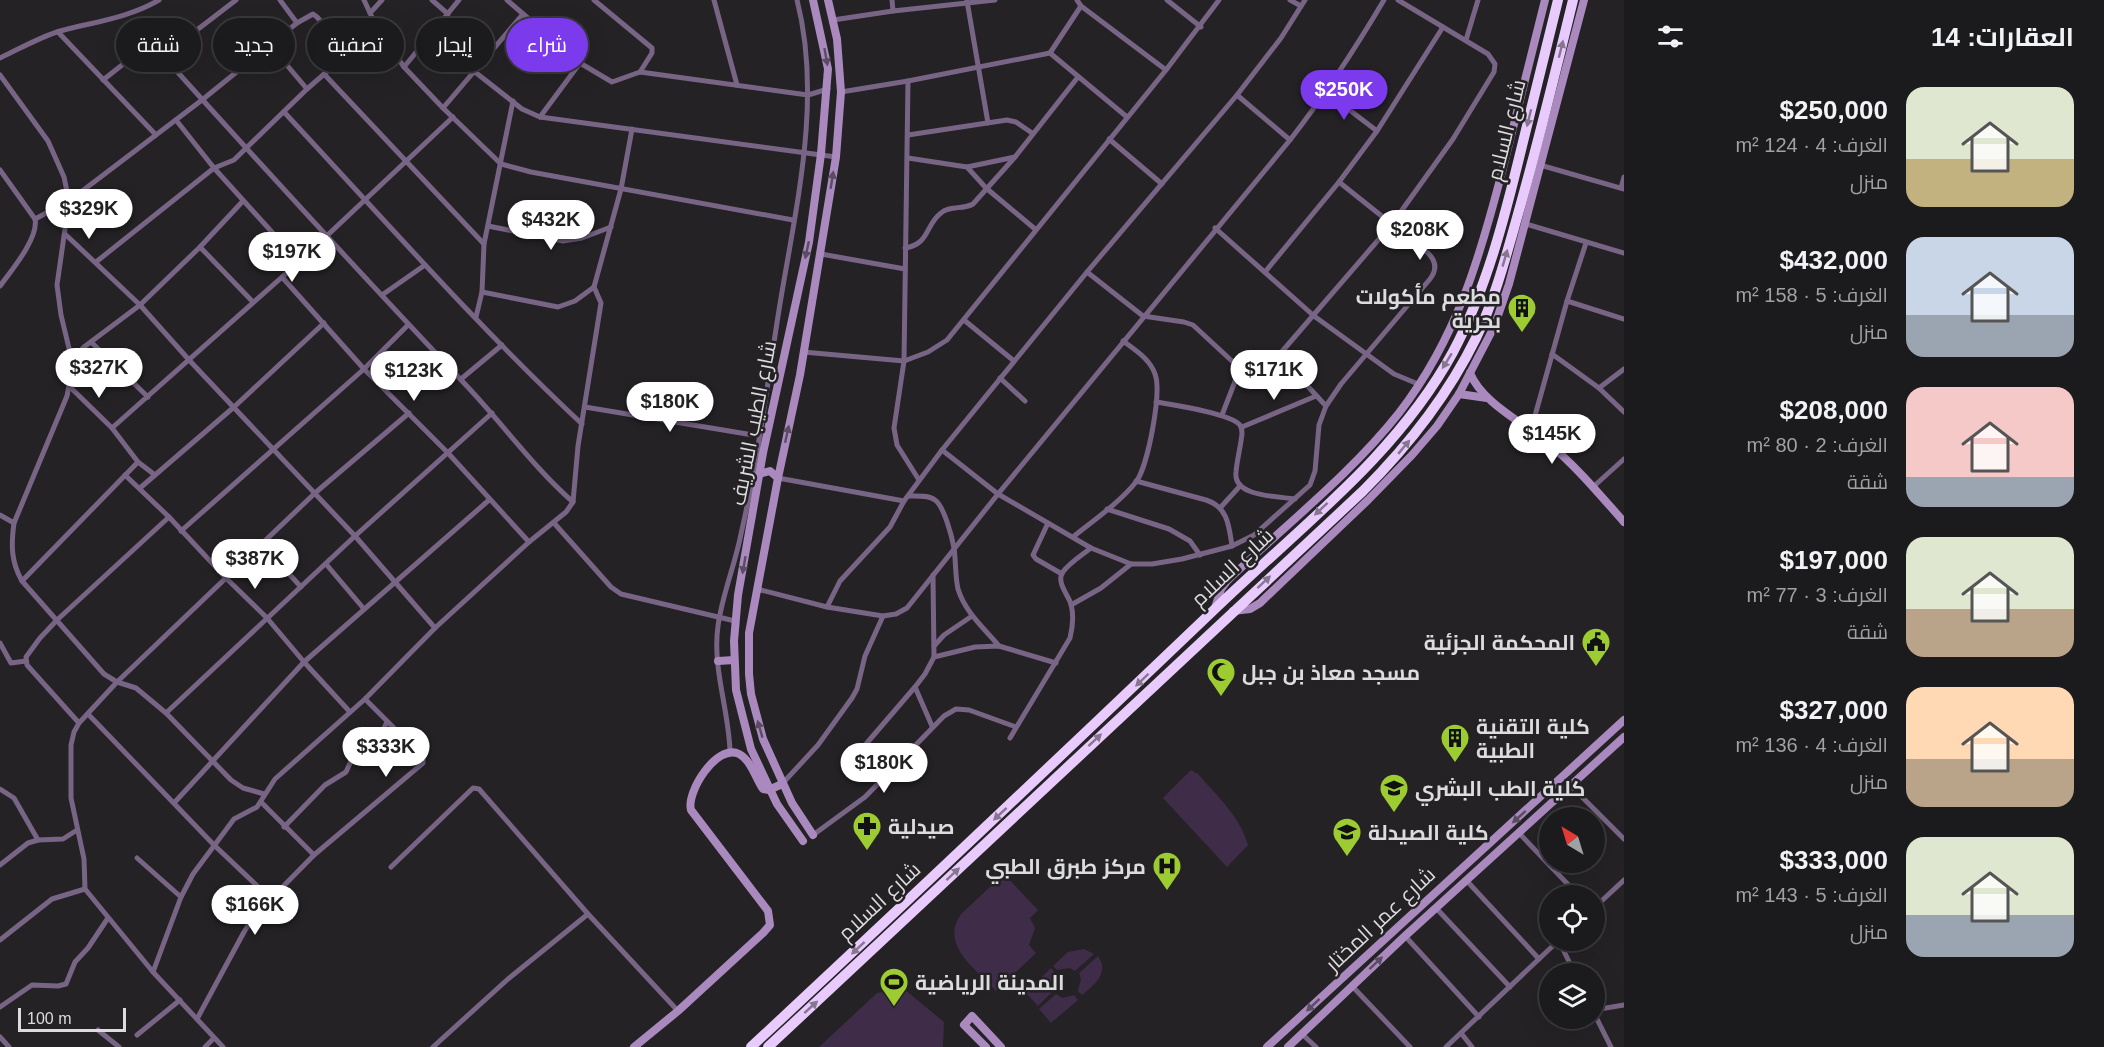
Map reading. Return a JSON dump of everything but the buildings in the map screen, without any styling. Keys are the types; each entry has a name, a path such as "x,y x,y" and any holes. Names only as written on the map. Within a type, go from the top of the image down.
{"highway":[{"name":"شارع السلام","path":"751,1047 1355,478 1390,442 1419,406 1452,354 1477,298 1500,232 1558,0"},
{"name":"شارع السلام","path":"768,1047 1385,469 1426,419 1464,361 1483,324 1528,178 1573,0"}],"street":[{"path":"0,58 58,32 122,17 146,8 159,0"},
{"path":"201,27 236,0"},
{"path":"280,0 297,23 310,15 315,15 318,18"},
{"path":"364,0 372,18"},
{"path":"370,13 382,0"},
{"path":"432,0 448,14"},
{"path":"459,0 404,67 501,164 531,172 793,220"},
{"path":"507,0 528,18"},
{"path":"594,0 652,48 652,53 640,72"},
{"path":"714,0 737,86"},
{"path":"730,752 729,726 718,661 719,618 741,534 759,436 803,153 808,95 805,31 797,0"},
{"name":"شارع الطيب الشريف","path":"803,841 780,810 754,759 740,713 734,660 735,621 759,474 809,242 821,154 828,89 826,52 813,0"},
{"name":"شارع الطيب الشريف","path":"813,835 782,783 763,739 751,693 749,633 821,254 836,157 841,92 833,20 828,0"},
{"path":"892,0 893,11"},
{"path":"833,20 995,0"},
{"path":"1077,0 1081,6 1166,70"},
{"path":"1167,0 1201,27"},
{"path":"803,352 904,361 938,347 947,340 1201,27 1219,0"},
{"path":"1290,0 1301,6"},
{"path":"827,607 840,581 890,527 906,498 942,450 1087,272 1237,95 1281,38 1305,0"},
{"path":"757,589 827,607 883,616 896,614 908,608 933,574 1143,316 1290,140 1355,50 1384,0"},
{"path":"1087,272 1143,316 1194,325 1233,362 1241,366 1264,363 1278,355 1392,224 1453,139 1494,72 1495,64 1491,57 1398,0"},
{"path":"1466,40 1478,0"},
{"path":"1215,608 1227,581 1352,466 1388,426 1440,349 1456,319 1475,268 1545,0"},
{"path":"1232,611 1250,609 1260,603 1368,500 1425,441 1459,394 1494,327 1514,268 1584,0"},
{"path":"968,2 988,123"},
{"path":"841,92 1050,53 1081,6"},
{"path":"494,49 523,14"},
{"path":"1265,272 1339,182 1377,131 1443,27"},
{"path":"58,32 156,135"},
{"path":"1050,53 1127,117"},
{"path":"588,68 612,82 640,72 808,95 828,89"},
{"path":"103,80 116,70"},
{"path":"177,72 408,325 492,412 556,487 573,502"},
{"path":"35,219 69,201 237,72"},
{"path":"293,72 307,89"},
{"path":"96,262 214,168 234,160 326,72"},
{"path":"443,108 475,72 529,114 540,117 836,157"},
{"path":"540,117 573,72"},
{"path":"324,74 484,244"},
{"path":"0,75 48,141 64,177 69,201 57,285 61,315 73,365"},
{"path":"905,248 920,244 940,213 947,209 969,206 1015,157 1078,76"},
{"path":"908,81 904,361 894,434 897,445 919,480"},
{"path":"1326,92 1377,131"},
{"path":"1237,95 1290,140"},
{"path":"476,317 482,292 484,244 513,101"},
{"path":"284,112 425,265 543,388 582,424"},
{"path":"112,428 299,262 453,117"},
{"path":"176,120 214,168 299,262"},
{"path":"908,135 1012,121 1032,133"},
{"path":"482,292 558,306 575,301 594,287 621,189 632,129"},
{"path":"1109,139 1162,184"},
{"path":"908,158 967,167 1015,157"},
{"path":"1540,165 1622,189 1624,177"},
{"path":"967,167 986,188 1035,230"},
{"path":"0,170 35,219 35,231 26,249 0,286"},
{"path":"942,450 998,494 1091,548 1131,564 1152,564 1200,555 1232,546 1254,536 1307,489 1313,480 1318,430 1326,406 1341,384 1367,356 1435,270 1432,256 1339,182"},
{"path":"243,201 200,247 140,305 77,355 67,396 14,523 11,546 15,569 22,581 104,674 117,682 136,688 166,713 238,785 264,794"},
{"path":"1526,224 1624,253"},
{"path":"488,226 563,241 582,238 611,227"},
{"path":"1215,228 1314,316 1400,378 1418,384"},
{"path":"65,234 140,305 355,536 435,628"},
{"path":"1532,430 1567,301 1586,243"},
{"path":"200,247 253,302"},
{"path":"821,254 905,269"},
{"path":"382,296 425,265"},
{"path":"282,277 364,369 448,453 529,542"},
{"path":"153,972 181,897 193,874 236,817 253,810 261,802 275,779 364,699 435,628 529,542 566,512 573,502 582,424 601,303 594,287"},
{"path":"1567,301 1624,319"},
{"path":"964,320 1014,361"},
{"path":"140,488 234,407 324,323"},
{"path":"181,531 364,369 408,325"},
{"path":"1073,537 1136,481 1147,460 1156,402 1157,377 1153,369 1137,352 1123,341"},
{"path":"91,342 148,397"},
{"path":"461,380 502,345"},
{"path":"1552,354 1599,388 1624,412"},
{"path":"1278,355 1326,406"},
{"path":"1222,415 1241,366"},
{"path":"1599,388 1624,369"},
{"path":"1470,374 1487,399 1532,430 1557,451 1624,522"},
{"path":"1000,378 1025,401"},
{"path":"69,386 112,428 138,462 155,475"},
{"path":"1459,394 1487,399"},
{"path":"1242,427 1316,396"},
{"path":"1156,402 1222,415 1234,420 1242,427 1242,440 1235,475 1240,486 1247,491 1295,499"},
{"path":"585,407 759,436"},
{"path":"166,713 355,536 492,412"},
{"path":"223,1047 153,972 85,889 84,859 71,798 71,745 74,732 79,723 117,682 315,493 409,413"},
{"path":"763,453 775,458 783,453"},
{"path":"1593,488 1624,459"},
{"path":"22,581 138,462"},
{"path":"759,474 770,471 778,478 906,498 929,497 936,500 941,508 954,548 958,589 972,616 999,646"},
{"path":"125,475 267,618 350,712"},
{"path":"1136,481 1206,500 1220,508 1228,523 1232,546"},
{"path":"1220,508 1240,486"},
{"path":"174,803 304,662 489,500"},
{"path":"1107,509 1177,533 1190,541 1200,555"},
{"path":"0,516 14,523"},
{"path":"26,661 26,657 40,638 57,620 169,517"},
{"path":"554,523 611,587 621,594 735,621"},
{"path":"1048,523 1034,555 1036,559 1062,574"},
{"path":"262,544 301,587"},
{"path":"1010,738 1070,638 1073,622 1071,605 1061,582 1062,574 1091,548"},
{"path":"326,564 364,609"},
{"path":"1071,605 1101,588 1131,564"},
{"path":"860,751 915,687 934,657 933,574"},
{"path":"634,1047 678,1011 766,931 770,921 766,908 693,814 690,807 693,792 707,769 719,757 730,752 736,752 744,758 761,787 769,790 782,783 818,745 852,698 883,616"},
{"path":"934,646 944,635 972,616"},
{"path":"0,643 11,663 26,661"},
{"path":"934,657 975,647 999,646 1056,663"},
{"path":"718,661 734,660"},
{"path":"26,661 79,723"},
{"path":"915,687 932,726"},
{"path":"197,1019 255,915 314,855 423,763 420,754 364,699"},
{"path":"813,835 865,797 932,726 949,712 963,709 1016,727"},
{"path":"88,714 214,845 272,898"},
{"name":"شارع عمر المختار","path":"1267,1047 1624,720"},
{"path":"284,827 325,785 346,772 351,761 380,736 387,722"},
{"name":"شارع عمر المختار","path":"1288,1047 1405,936 1624,737"},
{"path":"1582,759 1590,768"},
{"path":"1570,785 1624,839"},
{"path":"391,867 466,794 476,788 485,794 588,914 678,1011"},
{"path":"0,789 14,798 38,840"},
{"path":"261,802 314,855"},
{"path":"0,865 28,843 38,840 63,839 78,830"},
{"path":"1518,832 1569,885"},
{"path":"137,858 181,897"},
{"path":"1466,880 1539,959"},
{"path":"1605,898 1624,880"},
{"path":"1,938 52,899 85,889"},
{"path":"1436,908 1510,987"},
{"path":"433,1047 508,979 588,914"},
{"path":"0,1007 32,984 58,986 66,984 75,962 88,948 108,918"},
{"path":"1405,936 1479,1017"},
{"path":"1446,1047 1547,951"},
{"path":"1352,986 1410,1047"},
{"path":"137,1035 180,1000"},
{"path":"1605,1009 1624,1005"},
{"path":"986,1047 964,1025 972,1016 1001,1047"},
{"path":"1602,1029 1611,1047"},
{"path":"98,1030 119,1047"},
{"path":"1302,1034 1316,1047"},
{"path":"1461,1034 1472,1047"},
{"path":"0,1036 9,1047"},
{"path":"205,1047 214,1038"}],"shaded area":[{"path":"1191,770 1198,774 1227,807 1248,845 1227,867 1163,798"},
{"path":"1004,874 1038,910 1030,918 1035,928 1029,945 1036,953 996,991 962,955 954,935 956,924 962,913"},
{"path":"1084,949 1094,954 1075,971 1070,968 1057,970 1053,966 1068,952"},
{"path":"1098,956 1102,968 1099,978 1082,995 1078,991 1081,979 1079,973"},
{"path":"1051,968 1055,973 1051,983 1054,990 1038,1006 1026,993"},
{"name":"المدينة الرياضية","path":"904,989 944,1022 943,1047 819,1047 877,993"},
{"path":"1056,994 1063,998 1074,995 1078,1000 1051,1023 1039,1009"}],"place":[{"name":"مطعم مأكولات بحرية","path":"1522,334"},
{"name":"المحكمة الجزئية","path":"1596,668"},
{"name":"مسجد معاذ بن جبل","path":"1221,698"},
{"name":"كلية التقنية الطبية","path":"1455,764"},
{"name":"كلية الطب البشري","path":"1394,814"},
{"name":"صيدلية","path":"867,852"},
{"name":"كلية الصيدلة","path":"1347,858"},
{"name":"مركز طبرق الطبي","path":"1167,892"},
{"name":"المدينة الرياضية","path":"894,1008"}]}
